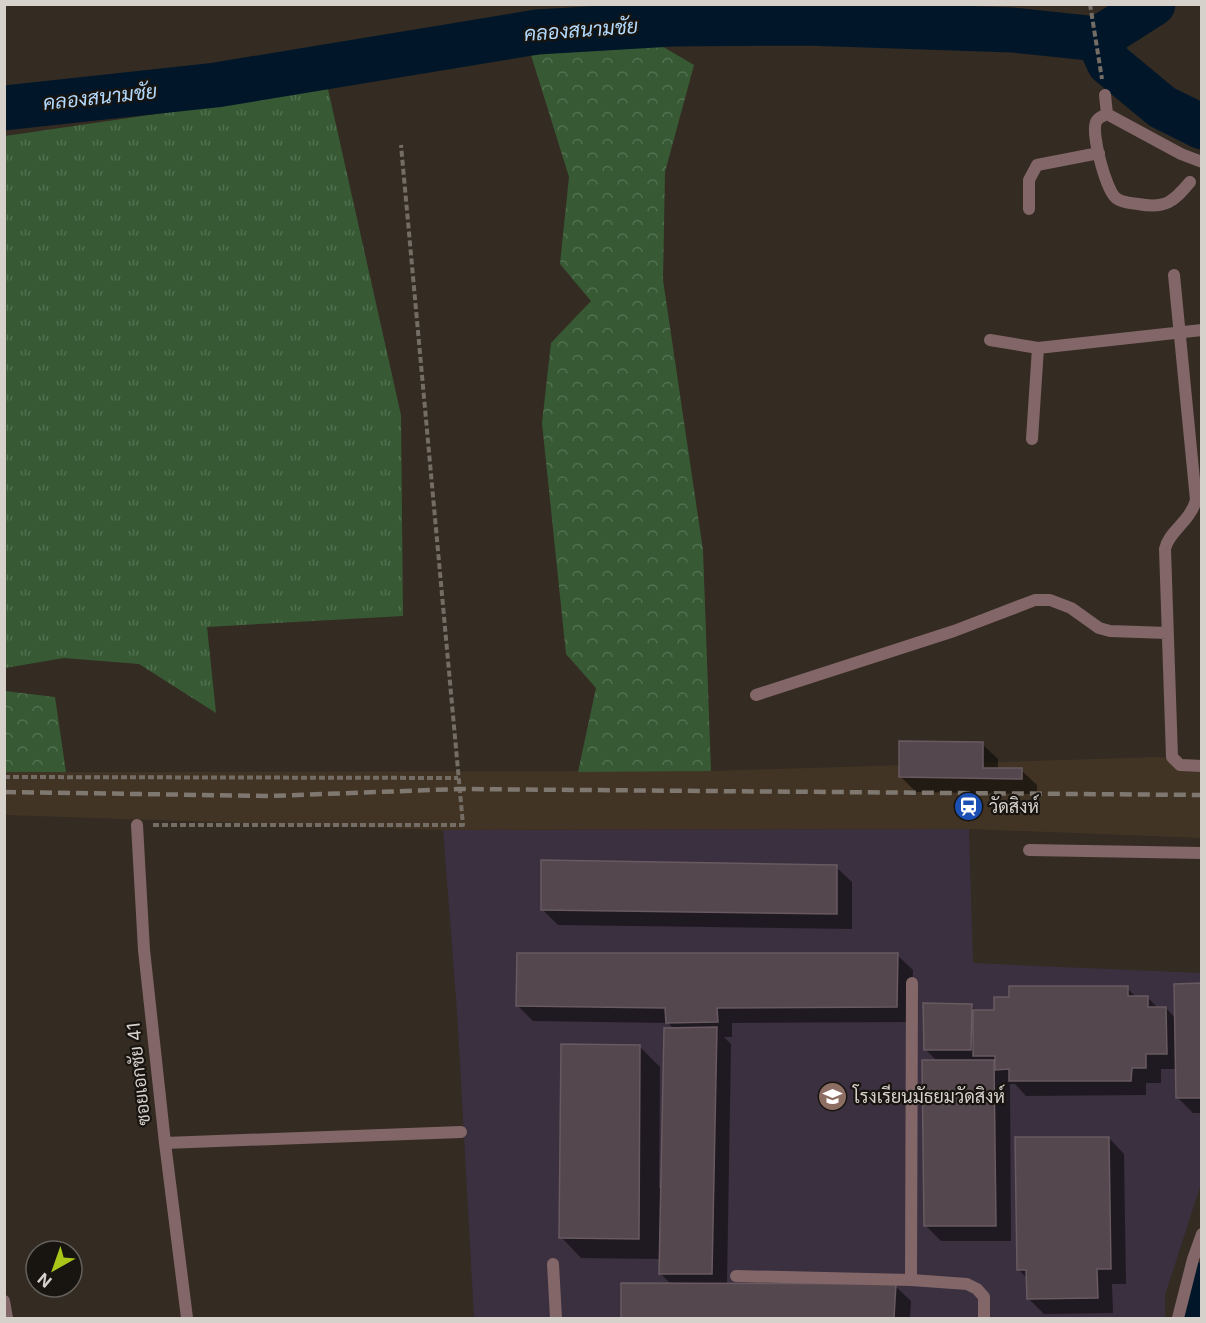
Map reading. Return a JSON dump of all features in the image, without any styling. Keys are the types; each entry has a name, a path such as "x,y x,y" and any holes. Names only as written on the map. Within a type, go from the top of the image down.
{"street":[{"path":"1105,95 1107,114"},
{"path":"1107,114 1095,123 1095,134 1108,189 1115,198 1122,202 1147,206 1165,205 1174,200 1190,182"},
{"path":"1107,114 1181,154 1202,162"},
{"path":"1029,209 1029,180 1037,165 1099,153"},
{"path":"1174,275 1196,500 1195,517 1166,545 1172,757 1180,765 1202,766"},
{"path":"990,340 1038,348 1202,330"},
{"path":"1032,439 1038,348"},
{"path":"756,695 954,631 1035,600 1050,600 1071,609 1099,628 1110,631 1167,633"},
{"name":"ซอยเอกชัย 41","path":"137,825 144,950 187,1318"},
{"path":"1029,850 1202,852"},
{"path":"911,1280 912,983"},
{"path":"165,1143 460,1132"},
{"path":"1178,1318 1197,1260 1202,1234"},
{"path":"553,1264 556,1318"},
{"path":"735,1276 911,1280 967,1284 977,1289 984,1298 984,1318"},
{"path":"4,1301 7,1318"}],"path":[{"path":"1090,4 1105,95"},
{"path":"137,825 463,825 401,145"},
{"path":"4,777 458,778"}],"shaded area":[{"path":"1156,757 1202,760 1201,838 969,829 442,830 5,815 5,772 711,771"},
{"name":"โรงเรียนมัธยมวัดสิงห์","path":"969,829 973,963 1201,973 1201,1184 1165,1295 1165,1318 474,1318 457,1011 443,830"}],"green space":[{"path":"655,42 694,65 665,172 663,280 703,550 711,771 578,772 596,688 566,654 542,423 551,343 591,301 560,264 569,177 531,55"},
{"path":"328,89 401,415 403,616 207,627 216,713 139,664 64,658 5,668 5,136"},
{"path":"5,691 55,697 66,772 5,772"}],"building":[{"path":"899,741 983,742 983,768 1022,768 1022,779 899,777"},
{"path":"541,860 837,865 837,914 541,910"},
{"path":"517,953 898,953 897,1007 717,1008 718,1022 666,1023 665,1008 516,1006"},
{"path":"1202,983 1202,1098 1176,1098 1174,984"},
{"path":"1009,986 1128,986 1128,996 1148,996 1148,1007 1166,1007 1167,1054 1146,1054 1146,1068 1132,1068 1131,1081 1009,1081 1009,1069 995,1070 995,1056 973,1056 973,1010 994,1010 994,997 1009,997"},
{"path":"923,1003 972,1004 971,1050 924,1050"},
{"path":"717,1027 712,1274 659,1274 664,1028"},
{"path":"561,1044 640,1045 639,1239 559,1238"},
{"path":"922,1060 994,1060 996,1226 924,1226"},
{"path":"1015,1137 1109,1137 1111,1269 1097,1269 1098,1298 1027,1299 1026,1270 1017,1270"},
{"path":"621,1283 896,1284 894,1318 621,1318"}],"waterway":[{"name":"คลองสนามชัย","path":"4,108 216,85 537,32 672,24 806,23 1013,30 1098,39 1153,4"},
{"path":"1098,39 1109,63 1162,107 1202,127"},
{"path":"1188,1318 1202,1276"}],"railway":[{"path":"4,792 270,796 459,789 1202,795"}],"place":[{"name":"วัดสิงห์","path":"968,807"},
{"name":"โรงเรียนมัธยมวัดสิงห์","path":"832,1097"}]}
